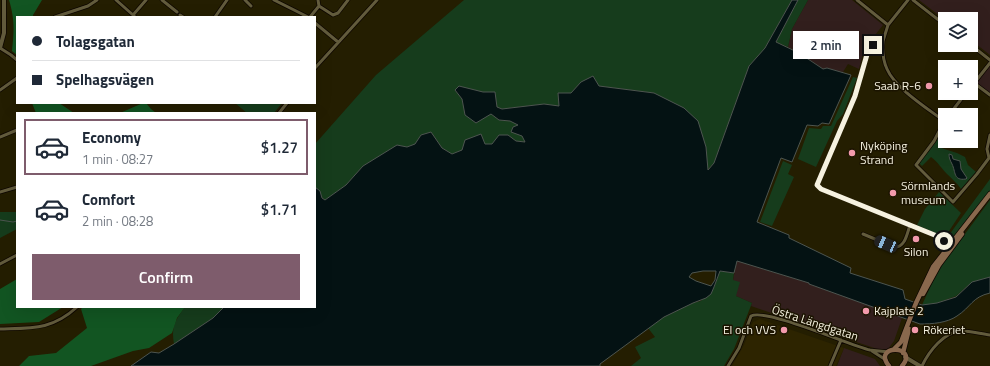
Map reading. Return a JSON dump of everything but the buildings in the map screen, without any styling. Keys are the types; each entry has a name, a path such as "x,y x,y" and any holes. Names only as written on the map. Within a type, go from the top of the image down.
{"main road":[{"path":"952,245 990,194"},
{"path":"887,364 888,352 894,349 901,342 933,267 990,197"},
{"path":"902,366 904,363 905,343 911,321"},
{"path":"894,349 899,349 904,355"}],"street":[{"path":"3,0 4,33 0,48 16,59"},
{"path":"58,16 88,6 97,0"},
{"path":"116,0 134,16 146,0"},
{"path":"162,0 176,12"},
{"path":"216,16 227,0"},
{"path":"244,0 251,6"},
{"path":"274,0 307,16"},
{"path":"318,0 319,6 333,15 338,13 348,0"},
{"path":"316,66 377,0"},
{"path":"857,0 888,25"},
{"path":"908,0 888,25 883,41 882,52 884,61 894,81 938,116"},
{"path":"913,0 938,20"},
{"path":"310,16 319,6"},
{"path":"316,23 338,42"},
{"path":"883,41 877,42 868,51 855,96 817,185 821,189 937,236 952,245"},
{"path":"978,51 990,60"},
{"path":"978,78 990,63"},
{"path":"0,90 16,79"},
{"path":"978,86 990,95"},
{"path":"954,108 961,100"},
{"path":"280,112 286,104"},
{"path":"0,137 16,130"},
{"path":"938,134 916,165 953,202 989,158 987,148 990,135"},
{"path":"0,192 16,187"},
{"path":"863,234 898,248 902,245 910,225"},
{"path":"0,264 16,256"},
{"path":"0,329 32,328 50,325 59,321 76,308"},
{"name":"Östra Längdgatan","path":"728,366 739,348 753,315 773,317 870,350 888,352"},
{"path":"904,355 921,366 935,348 949,335 962,331 990,335"},
{"path":"830,366 841,340"},
{"name":"Östra Längdgatan","path":"870,350 887,364"}],"shaded area":[{"path":"792,0 798,0 776,42 797,52 801,48 803,49 801,52 802,55 823,69 827,68 851,75 829,124 822,123 818,126 807,125 792,162 781,158 757,222 789,235 789,238 851,268 850,273 903,290 905,299 922,305 937,303 956,297 972,282 990,277 990,293 979,297 962,313 949,320 939,323 920,324 809,283 737,261 734,273 720,271 711,294 706,298 664,317 600,364 600,366 131,366 151,352 159,353 174,344 213,318 223,308 316,308 316,188 320,191 322,198 325,200 346,185 363,166 397,145 407,147 415,144 421,135 431,132 442,148 452,154 462,150 465,140 481,134 485,144 492,144 499,135 508,135 516,141 525,142 522,136 511,132 513,127 518,125 510,121 499,120 491,114 476,123 465,115 462,99 455,90 459,86 483,92 495,92 497,107 502,109 544,104 559,106 558,93 571,93 581,82 593,76 599,86 654,93 684,108 698,121 706,147 708,170 714,163 749,66 765,48","holes":["716,271 715,280 711,286 689,277 692,273"]},
{"path":"808,0 852,0 883,25 864,49 859,69 848,64 843,72 823,69 802,55 801,48 797,52 788,47 792,29"},
{"path":"919,0 990,0 990,55 978,46 978,12 938,12 938,15"},
{"path":"990,66 990,93 978,84"},
{"path":"949,154 952,155 953,159 960,161 961,169 967,178 966,179 959,179 957,177"},
{"path":"737,261 809,283 899,316 902,318 894,341 888,349 880,350 751,306 752,303 736,296 733,280"},
{"path":"760,319 844,348 836,366 732,366 744,345 753,322"},
{"path":"844,348 875,359 880,366 837,366"}],"green space":[{"path":"9,0 42,0 33,16 16,16 16,54 12,51 14,26"},
{"path":"464,0 792,0 765,48 749,66 714,163 707,170 706,147 654,93 599,86 581,82 559,106 544,104 502,109 497,107 494,92 483,92 459,87 455,90 462,99 465,115 491,114 499,120 510,121 519,125 525,142 516,141 508,135 492,144 484,144 481,134 462,150 452,154 442,148 431,132 421,135 416,144 363,166 346,185 325,200 316,188 316,143 376,75"},
{"path":"798,0 808,0 792,29 788,47 776,42"},
{"path":"853,77 857,78 843,114 837,121 816,167 798,159 809,128 821,129 823,126 831,126"},
{"path":"32,104 60,104 72,112 36,112"},
{"path":"141,104 147,104 155,112 122,112"},
{"path":"236,104 281,104 275,112 246,112"},
{"path":"938,139 938,148 957,153 965,157 968,165 976,172 961,189 931,157 922,166 919,163"},
{"path":"783,161 792,165 788,174 794,177 772,226 760,222"},
{"path":"990,179 990,192 969,217 955,237 950,241 948,238 949,235"},
{"path":"939,192 961,213 945,237 917,225 925,209"},
{"path":"990,200 990,277 972,282 956,296 937,303 922,305 937,272"},
{"path":"0,212 16,212 16,230 0,238"},
{"path":"720,271 734,273 733,280 740,282 736,296 752,303 734,349 724,366 631,366 641,358 635,347 655,337 648,328 664,317 693,303 701,301 714,287"},
{"path":"16,280 16,308 61,308 39,322 0,324 0,289"},
{"path":"184,308 223,308 213,318 174,344 173,333 179,316"},
{"path":"184,308 177,318 172,333 149,348 133,351 91,366 19,366 29,356 56,353 87,328 81,309"}],"waterway":[{"path":"0,220 16,221"}],"place":[{"name":"Saab R-6","path":"929,86"},
{"name":"Nyköping Strand","path":"852,153"},
{"name":"Sörmlands museum","path":"893,193"},
{"name":"Silon","path":"916,239"},
{"name":"Kajplats 2","path":"866,311"},
{"name":"El och VVS","path":"784,330"},
{"name":"Rökeriet","path":"915,330"}],"route":[{"path":"873,45 868,51 855,96 817,185 821,189 937,236 944,241"}]}
